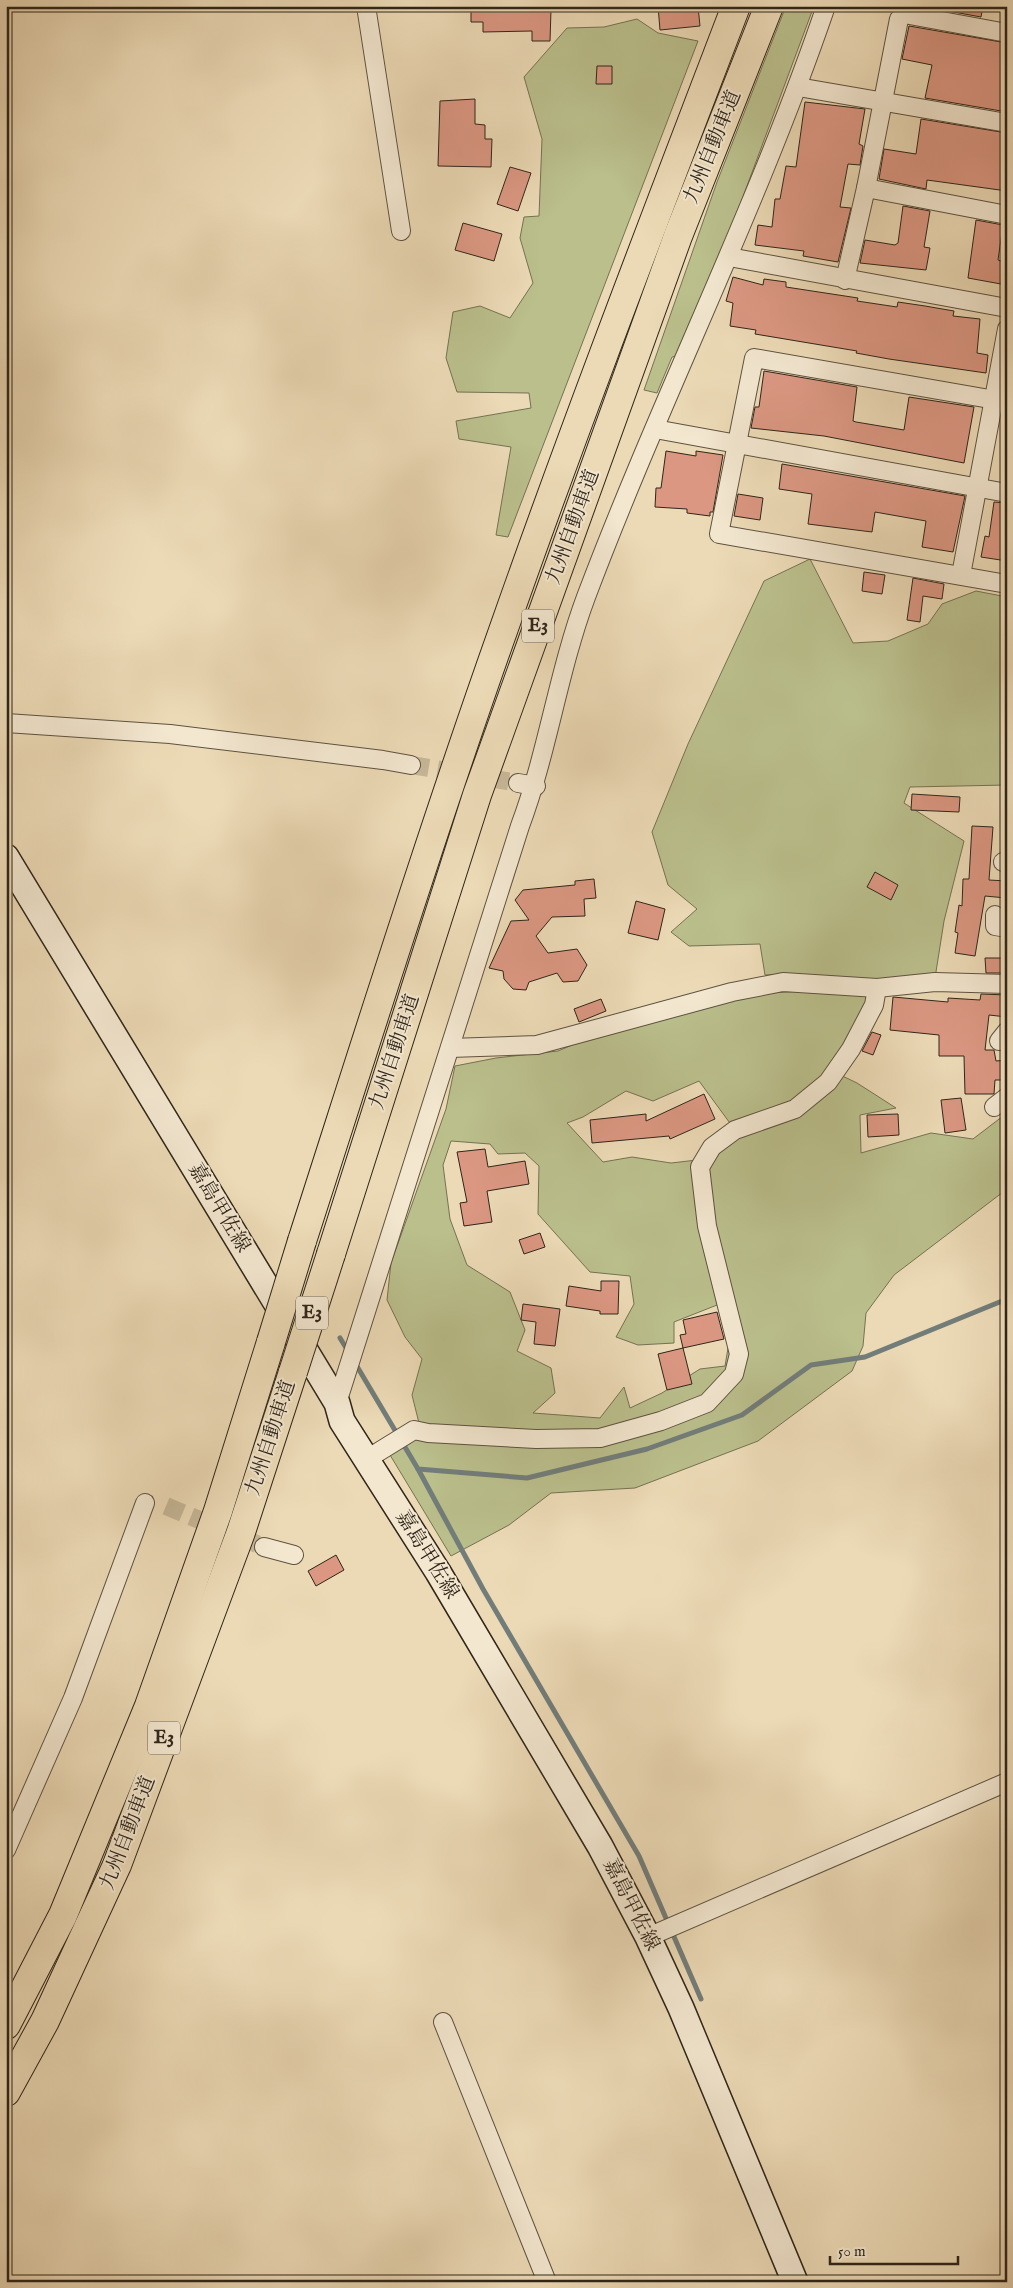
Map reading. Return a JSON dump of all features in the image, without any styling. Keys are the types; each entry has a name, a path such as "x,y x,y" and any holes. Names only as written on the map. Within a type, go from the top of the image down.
{"highway":[{"name":"九州自動車道","path":"6,2025 63,1915 149,1706 218,1511 302,1241 448,792 504,627 620,309 736,6"},
{"name":"九州自動車道","path":"6,2092 46,2021 117,1865 241,1532 477,795 678,236 769,6"}],"main road":[{"name":"嘉島甲佐線","path":"6,857 337,1402 342,1421 374,1454 438,1572 590,1830 663,1931 681,2008 795,2282"}],"street":[{"path":"366,6 400,231"},
{"path":"337,1402 520,826 536,786 572,640 585,598 654,430 730,257 798,87 826,6"},
{"path":"845,280 866,188 899,19 904,14 1007,33"},
{"path":"798,87 1007,123"},
{"path":"866,188 1007,215"},
{"path":"730,257 845,280 1007,308"},
{"path":"961,575 977,488 1000,401 1007,328"},
{"path":"1000,401 754,358 719,534 1007,584"},
{"path":"654,430 1007,493"},
{"path":"6,723 170,734 411,765"},
{"path":"518,783 536,786"},
{"path":"450,1048 537,1045 732,992 783,982 877,988 935,982 1007,984"},
{"path":"374,1454 414,1430 428,1433 536,1439 600,1438 661,1421 707,1402 734,1374 739,1354 707,1226 700,1168 712,1146 735,1130 794,1109 828,1082 856,1040 874,1005 877,988"},
{"path":"6,1850 73,1698 145,1503"},
{"path":"264,1547 294,1556"},
{"path":"663,1931 1007,1782"},
{"path":"443,2022 547,2282"}],"green space":[{"path":"786,6 814,6 725,245 677,356 672,357 657,393 644,390 717,182"},
{"path":"637,19 658,33 698,41 508,537 496,535 511,447 459,439 456,421 531,408 529,393 457,392 446,358 453,312 480,306 510,318 533,283 520,238 524,217 539,216 542,139 524,77 567,28 604,27"},
{"path":"810,559 853,643 888,641 928,624 942,604 976,591 1007,597 1007,785 910,787 904,803 964,841 944,921 935,978 884,982 787,974 765,975 760,944 689,946 671,932 697,909 668,885 652,832 688,744 764,581"},
{"path":"827,990 863,993 872,998 830,1070 857,1083 896,1108 860,1115 861,1153 931,1133 973,1139 1007,1113 1007,1189 894,1275 866,1313 863,1346 852,1371 758,1441 635,1488 551,1493 509,1525 451,1556 390,1455 420,1427 412,1395 422,1359 405,1337 387,1300 391,1263 446,1109 455,1066 496,1058 558,1051 598,1034 690,1009 769,993","holes":["699,1081 735,1130 697,1160 671,1163 632,1157 603,1162 567,1123 583,1117 626,1091 653,1101","451,1141 490,1144 498,1154 525,1153 539,1166 538,1214 590,1272 630,1276 634,1304 616,1337 638,1345 674,1343 674,1322 717,1305 746,1344 728,1348 725,1366 700,1369 662,1393 630,1408 624,1387 600,1418 533,1413 555,1393 551,1368 517,1351 525,1330 510,1292 467,1265 450,1219 443,1165"]}],"building":[{"path":"471,6 527,6 527,10 551,10 550,41 532,41 532,31 483,32 483,22 471,22"},
{"path":"658,6 698,6 700,26 660,30"},
{"path":"921,6 983,6 981,17"},
{"path":"909,26 1007,43 1007,112 925,98 932,65 902,59"},
{"path":"597,66 612,66 612,84 596,84"},
{"path":"475,99 475,124 485,125 485,139 492,139 491,167 438,166 440,101"},
{"path":"805,102 865,109 859,144 863,146 860,165 848,164 840,207 851,208 838,262 803,256 804,251 755,245 758,225 772,227 775,199 780,199 786,166 796,167"},
{"path":"921,119 1007,133 1007,191 927,180 926,189 879,179 884,149 916,154"},
{"path":"510,167 531,173 518,211 497,204"},
{"path":"903,206 930,211 924,247 930,248 926,270 860,263 865,240 895,245 898,243"},
{"path":"976,220 1003,225 998,260 1004,262 1001,284 968,278"},
{"path":"463,223 502,234 494,261 455,250"},
{"path":"733,277 763,285 764,279 786,282 786,287 858,298 857,301 897,307 898,302 954,311 953,316 980,319 977,353 988,355 986,373 856,353 857,351 755,334 756,330 730,326 733,303 726,301"},
{"path":"764,371 857,387 853,421 856,422 904,430 909,397 974,407 964,463 824,436 751,428 755,407 759,407"},
{"path":"666,451 696,456 696,451 723,455 713,512 710,512 710,516 687,513 687,509 655,507 656,488 661,488"},
{"path":"782,464 965,496 953,552 922,547 926,521 875,512 872,532 808,524 812,494 779,489"},
{"path":"738,494 763,498 760,520 734,516"},
{"path":"994,502 1007,503 1007,561 981,557 985,536 989,537"},
{"path":"864,572 885,575 882,594 862,591"},
{"path":"913,578 944,584 942,599 923,596 920,622 907,620"},
{"path":"912,794 960,797 959,812 911,810"},
{"path":"972,826 993,827 989,880 1007,881 1006,898 985,896 975,956 955,953 958,933 955,932 959,905 962,906 963,879 969,879"},
{"path":"875,872 898,885 891,900 867,887"},
{"path":"594,879 596,898 584,899 585,916 552,917 536,936 548,953 577,949 587,965 578,981 563,982 557,973 529,982 526,990 513,989 504,979 503,971 489,968 511,921 529,920 515,900 523,890 575,885 575,881"},
{"path":"636,901 665,909 658,940 628,933"},
{"path":"985,958 1006,958 1006,973 986,973"},
{"path":"981,994 1007,995 1007,1017 989,1015 985,1050 994,1050 996,1061 1007,1060 1007,1080 995,1080 994,1094 965,1094 964,1056 939,1056 939,1035 890,1030 893,997 948,1002 948,998 980,1000"},
{"path":"601,999 606,1011 579,1022 574,1009"},
{"path":"872,1032 881,1035 873,1055 862,1051"},
{"path":"704,1094 715,1119 670,1139 669,1136 592,1143 590,1120 646,1114 646,1121"},
{"path":"961,1098 966,1130 945,1133 941,1100"},
{"path":"898,1114 899,1135 868,1137 867,1115"},
{"path":"485,1149 488,1167 525,1161 529,1184 487,1191 492,1222 464,1226 460,1203 467,1202 457,1152"},
{"path":"540,1233 545,1247 524,1254 519,1240"},
{"path":"601,1281 619,1281 618,1314 600,1314 600,1311 566,1306 569,1286 601,1291"},
{"path":"523,1304 560,1309 555,1346 534,1344 536,1322 521,1320"},
{"path":"717,1312 724,1339 683,1348 680,1335 686,1334 683,1320"},
{"path":"683,1348 692,1384 667,1390 658,1354"},
{"path":"336,1555 344,1570 316,1586 308,1571"}],"waterway":[{"path":"355,1363 418,1469 527,1478 647,1449 742,1415 811,1365 865,1357 1007,1299"},
{"path":"340,1338 348,1351"},
{"path":"418,1469 483,1589 639,1856 701,1999"}],"tunnel":[{"path":"411,765 518,783"},
{"path":"166,1506 264,1547"}]}
